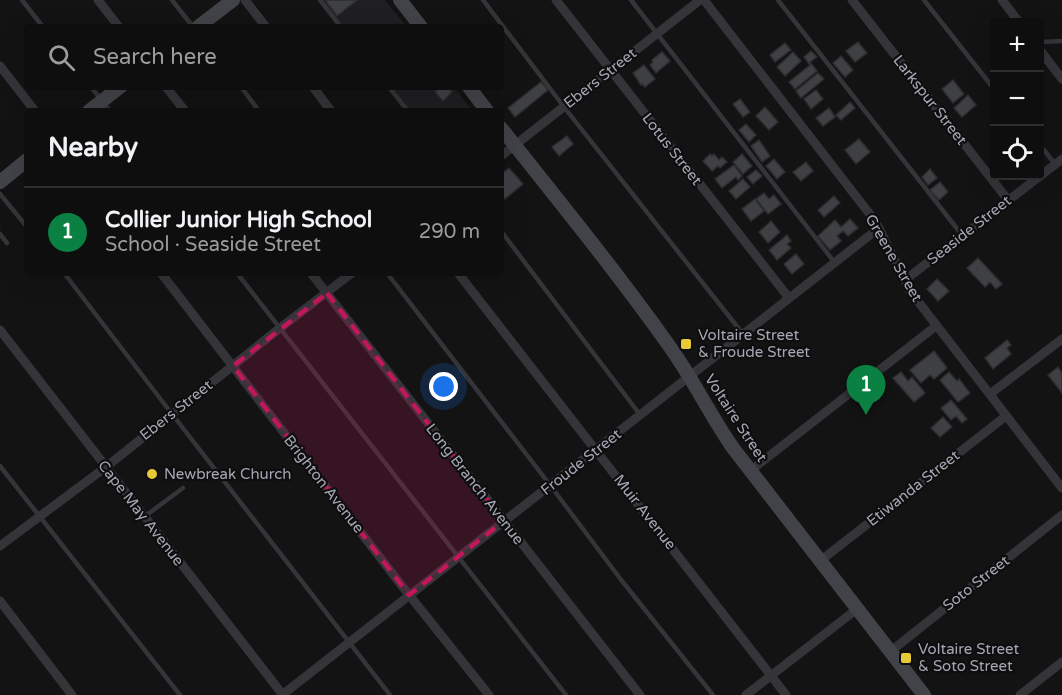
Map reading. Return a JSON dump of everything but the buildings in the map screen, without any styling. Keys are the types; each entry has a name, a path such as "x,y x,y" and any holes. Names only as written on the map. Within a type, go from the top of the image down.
{"main road":[{"path":"202,24 233,0"},
{"path":"400,0 419,24"},
{"path":"106,106 118,90"},
{"path":"471,90 486,108"},
{"name":"Voltaire Street","path":"504,132 641,307 689,375 723,433 750,471 924,695"},
{"path":"0,182 24,162"}],"street":[{"path":"98,0 117,24"},
{"path":"245,0 264,24"},
{"name":"Lotus Street","path":"556,0 789,298"},
{"name":"Ebers Street","path":"504,154 702,0"},
{"name":"Greene Street","path":"702,0 872,217 910,291 1062,488"},
{"name":"Larkspur Street","path":"852,0 1008,200"},
{"path":"1002,0 1016,18"},
{"path":"1044,55 1062,79"},
{"path":"0,66 33,108"},
{"path":"168,90 182,108"},
{"path":"315,90 330,108"},
{"name":"Seaside Street","path":"905,280 1058,162"},
{"name":"Froude Street","path":"282,695 879,228"},
{"name":"Brighton Avenue","path":"163,276 489,695"},
{"name":"Long Branch Avenue","path":"314,276 640,695"},
{"name":"Ebers Street","path":"0,546 106,467 348,276"},
{"name":"Muir Avenue","path":"460,276 786,695"},
{"path":"750,471 936,326"},
{"name":"Cape May Avenue","path":"0,330 282,695"},
{"path":"990,394 1062,339"},
{"name":"Etiwanda Street","path":"820,561 1006,416"},
{"name":"Soto Street","path":"891,651 1062,515"},
{"path":"0,601 72,695"},
{"path":"746,695 857,609"},
{"path":"1020,695 1062,662"}],"lane":[{"path":"22,0 41,24"},
{"path":"172,0 191,24"},
{"path":"320,0 339,24"},
{"path":"483,0 501,24"},
{"path":"631,0 835,263"},
{"path":"778,0 962,235"},
{"path":"924,0 990,83"},
{"path":"504,28 743,334"},
{"path":"1044,42 1062,41"},
{"path":"93,90 106,106"},
{"path":"243,90 258,108"},
{"path":"391,90 406,108"},
{"path":"1044,150 1058,162"},
{"path":"0,194 24,222"},
{"path":"0,234 7,243"},
{"path":"504,235 640,416"},
{"path":"66,276 390,695"},
{"path":"239,276 566,695"},
{"path":"389,276 622,581 713,695"},
{"path":"0,466 180,695"},
{"path":"144,517 183,488"}],"highlighted area":[{"path":"327,293 504,521 409,595 233,366"}],"shaded area":[{"path":"322,0 385,0 405,24 342,24"},
{"path":"394,90 456,90 470,108 409,108"}],"place":[{"name":"Voltaire Street & Froude Street","path":"686,344"},
{"name":"Collier Junior High School","path":"866,415"},
{"name":"Newbreak Church","path":"152,474"},
{"name":"Voltaire Street & Soto Street","path":"906,658"}]}
